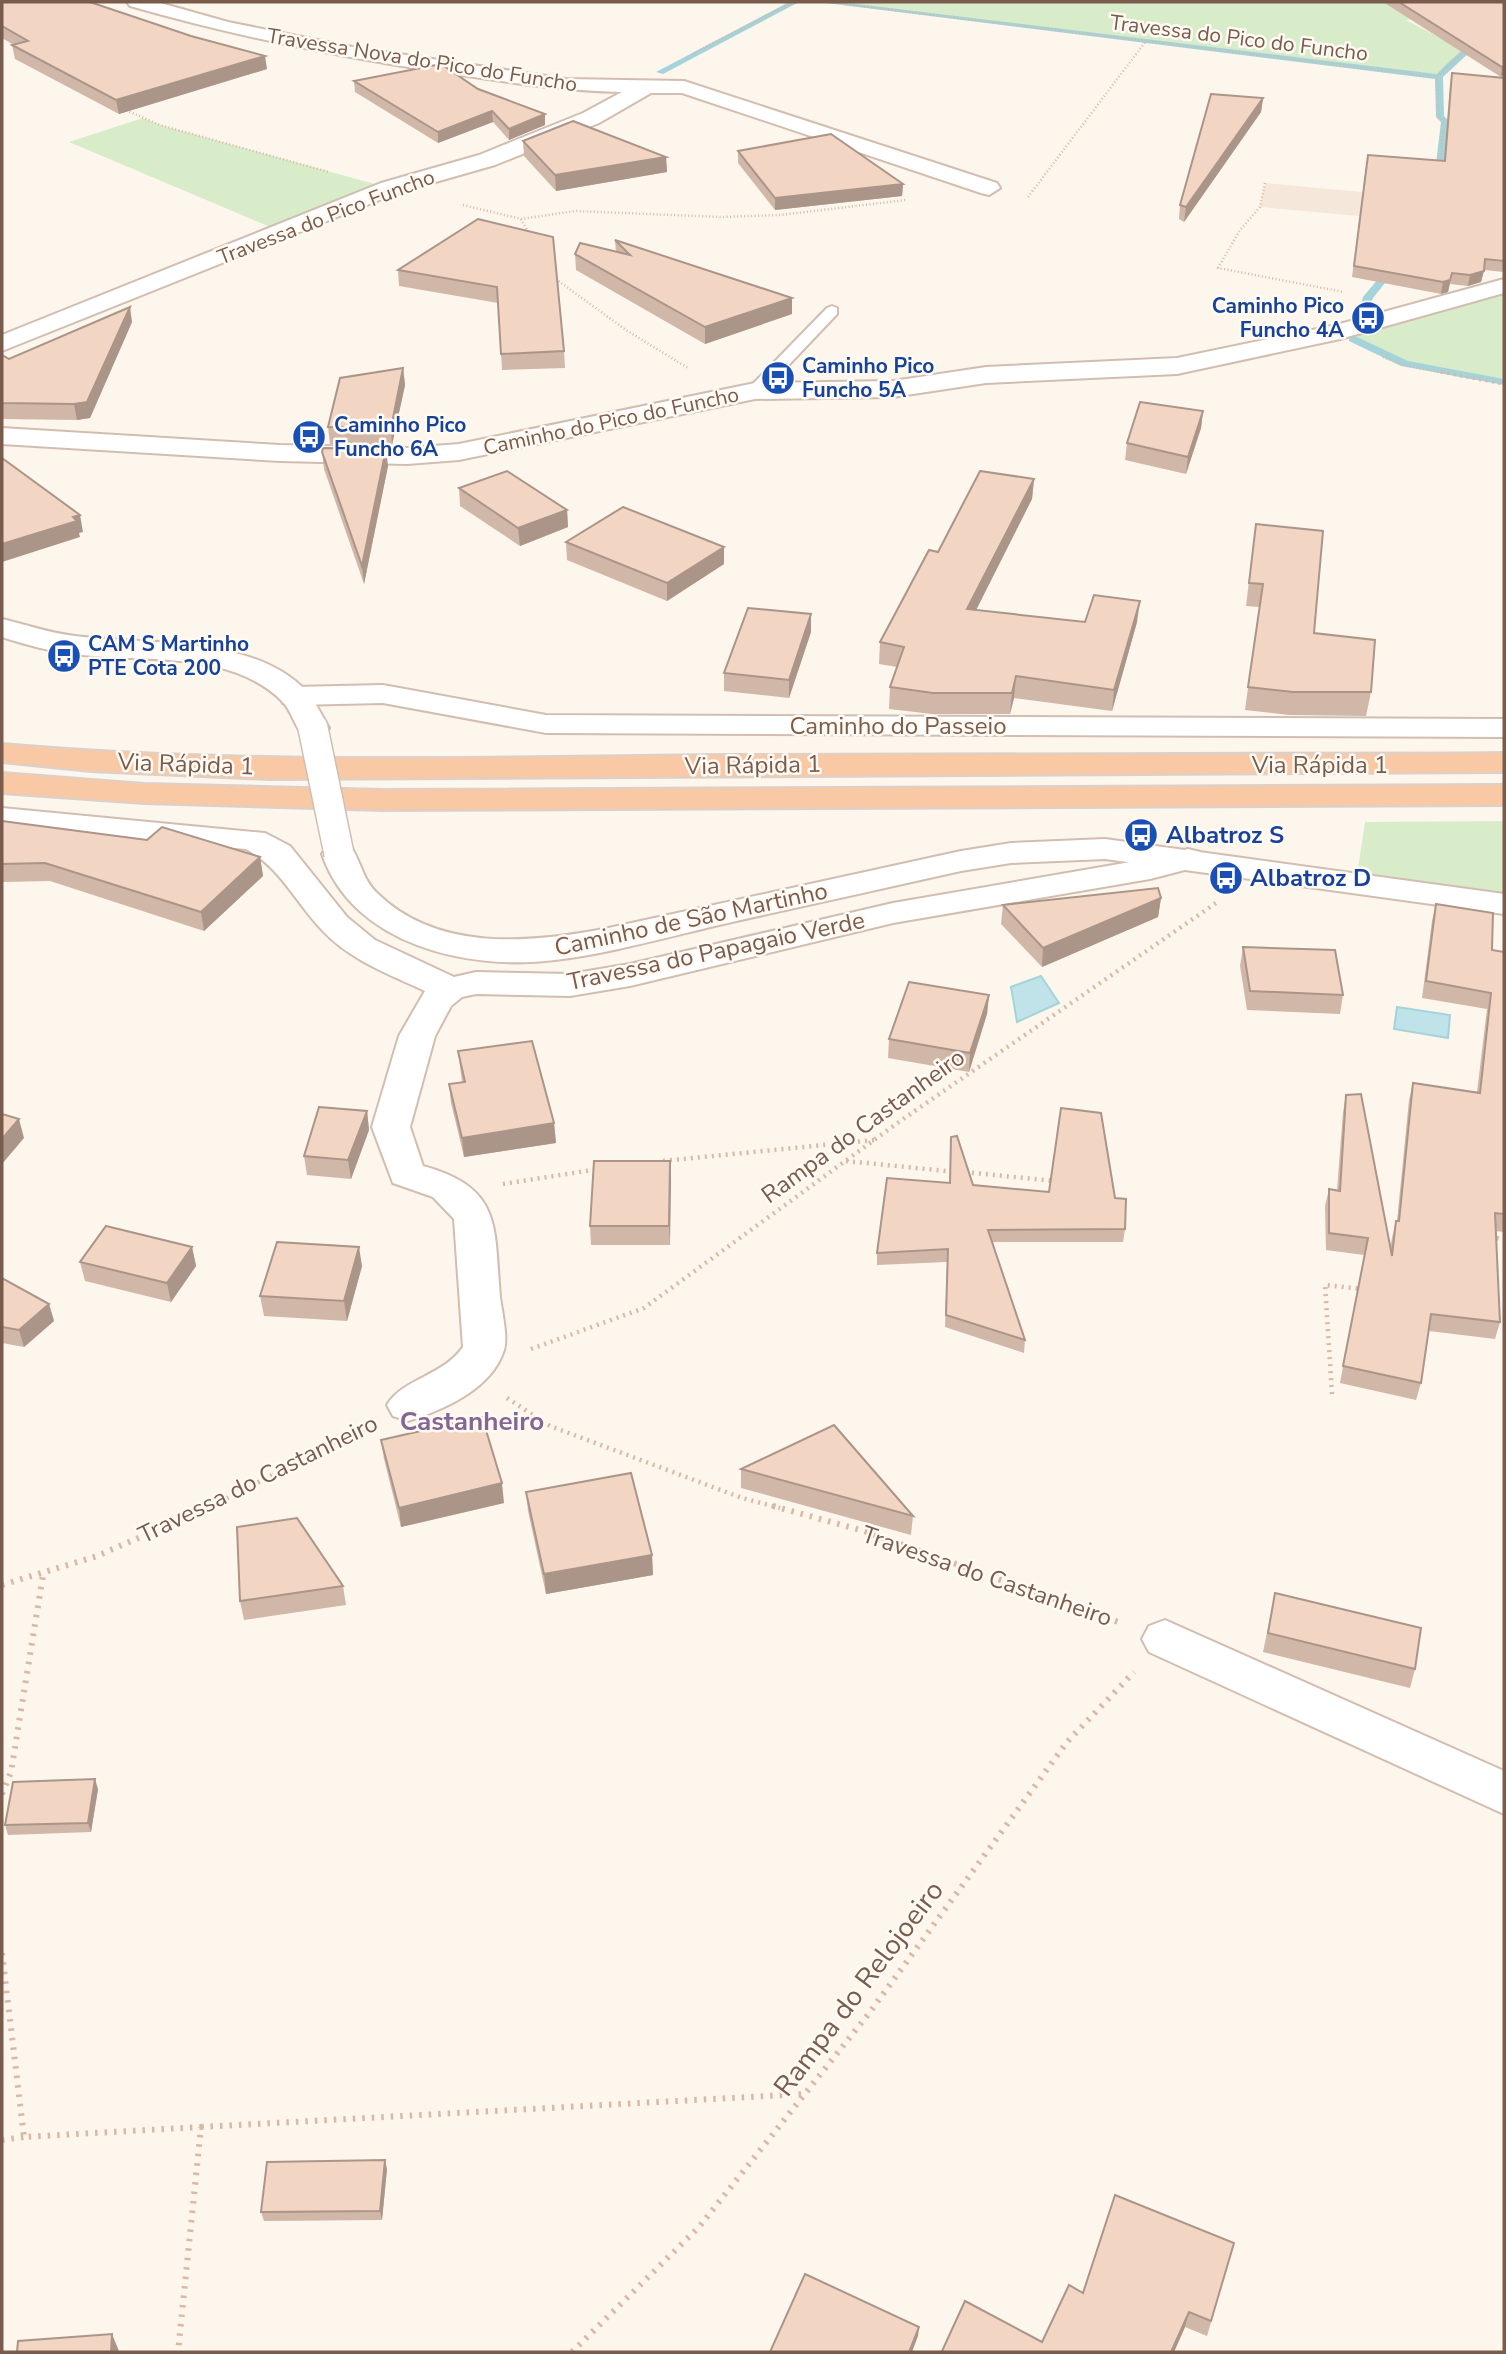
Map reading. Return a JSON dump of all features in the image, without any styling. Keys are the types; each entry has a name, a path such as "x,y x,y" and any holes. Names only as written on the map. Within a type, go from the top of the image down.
{"highway":[{"name":"Via Rápida 1","path":"2,753 69,760 379,769 866,764 1504,763"},
{"name":"Via Rápida 1","path":"2,783 186,795 383,800 1504,795"}],"street":[{"name":"Travessa Nova do Pico do Funcho","path":"137,2 225,27 352,53 566,85 684,87 989,188"},
{"name":"Travessa do Pico Funcho","path":"2,344 389,188 487,160 592,118 648,86"},
{"name":"Caminho do Pico do Funcho","path":"2,436 280,453 407,456 510,442 755,391 893,389 986,375 1177,366 1340,332 1504,286"},
{"name":"Caminho de São Martinho","path":"2,628 48,642 217,659 271,679 294,696 313,728 339,854 347,878 365,900 387,917 418,933 448,943 513,950 551,950 961,861 1011,853 1105,849 1504,904"},
{"name":"Caminho do Passeio","path":"294,696 383,694 546,724 1504,728"},
{"path":"2,818 253,841 278,853 335,924 363,948 450,989 437,999 417,1037 391,1127 407,1174 447,1186 454,1191 474,1219 484,1349 468,1372"},
{"name":"Travessa do Papagaio Verde","path":"450,989 476,983 569,985 629,975 893,913 1150,869 1188,859"},
{"name":"Travessa do Castanheiro","path":"408,1405 468,1372"},
{"path":"1166,1639 1504,1793"}],"lane":[{"path":"755,391 832,311"}],"path":[{"path":"648,86 658,72 793,2"},
{"name":"Travessa do Pico do Funcho","path":"829,2 1437,77"},
{"path":"1438,174 1443,121 1438,117 1437,77 1449,62 1473,45"},
{"path":"1265,183 1260,207 1240,230 1218,268 1366,296 1356,315 1340,332 1372,352 1404,365 1504,384"},
{"path":"521,219 535,243"},
{"path":"549,274 626,330 700,375 755,391"},
{"name":"Rampa do Castanheiro","path":"468,1372 644,1308 874,1140 1260,872"},
{"path":"651,1162 874,1140"},
{"path":"845,1161 1060,1182"},
{"path":"454,1191 611,1167"},
{"path":"1482,1235 1504,1240"},
{"path":"1332,1394 1325,1285 1366,1289"},
{"name":"Travessa do Castanheiro","path":"468,1372 550,1426 742,1498 864,1531 1166,1639"},
{"name":"Travessa do Castanheiro","path":"2,1585 43,1575 163,1528 269,1479 408,1405"},
{"path":"2,1794 11,1772 43,1575"},
{"name":"Rampa do Relojoeiro","path":"572,2352 699,2227 870,2012 1067,1742 1166,1639"},
{"path":"2,1953 24,2137"},
{"path":"2,2140 804,2094"},
{"path":"178,2352 201,2127"}],"shaded area":[{"path":"1265,183 1373,193 1369,217 1260,207"}],"green space":[{"path":"1426,2 1444,14 1406,20 1465,51 1437,77 842,3"},
{"path":"143,118 389,188 282,232 69,142"},
{"path":"1504,286 1504,384 1439,373 1399,361 1340,332"},
{"path":"1504,821 1504,904 1356,882 1365,822"}],"water":[{"path":"1041,976 1059,1003 1017,1022 1011,987"},
{"path":"1397,1007 1450,1015 1448,1038 1394,1029"}],"building":[{"path":"2,2 90,2 191,36 265,56 116,100 12,45 28,41 2,26"},
{"path":"1399,2 1504,2 1504,66 1502,67"},
{"path":"441,64 478,89 545,114 509,129 492,111 438,132 354,81"},
{"path":"1452,73 1504,78 1504,261 1485,259 1484,271 1470,275 1452,273 1450,280 1443,282 1354,266 1368,155 1445,161"},
{"path":"1211,94 1263,98 1186,207 1180,205"},
{"path":"573,121 666,157 555,175 523,141"},
{"path":"831,134 903,184 775,198 738,151"},
{"path":"478,219 553,237 564,351 501,354 497,287 398,270"},
{"path":"615,240 792,298 705,327 575,254 580,243 630,255"},
{"path":"130,307 87,402 2,403 2,355 9,359"},
{"path":"403,368 391,428 328,427 340,378"},
{"path":"1140,402 1203,411 1188,457 1127,443"},
{"path":"323,448 386,449 362,566 322,452"},
{"path":"2,458 80,515 73,517 77,521 2,544"},
{"path":"507,471 567,510 518,528 459,488"},
{"path":"980,471 1034,479 967,609 1085,622 1094,595 1140,601 1114,690 1016,676 1012,693 933,693 890,687 904,647 880,642 929,550 938,552"},
{"path":"623,507 724,547 667,583 566,542"},
{"path":"1256,524 1323,531 1314,633 1375,640 1371,692 1293,692 1248,687 1263,584 1249,583"},
{"path":"748,608 811,614 789,680 724,673"},
{"path":"2,821 147,840 162,827 260,857 201,912 45,863 2,864"},
{"path":"1158,888 1161,898 1043,948 1003,905"},
{"path":"1436,904 1493,913 1492,950 1504,952 1504,1214 1495,1213 1500,1322 1431,1314 1421,1383 1343,1366 1368,1238 1329,1233 1329,1189 1340,1191 1346,1095 1361,1094 1392,1256 1396,1221 1399,1221 1413,1083 1480,1093 1491,993 1426,981"},
{"path":"1243,947 1335,950 1343,995 1250,991"},
{"path":"909,982 989,995 970,1053 889,1039"},
{"path":"532,1041 554,1123 462,1138 449,1084 465,1082 458,1051"},
{"path":"319,1107 367,1111 348,1160 304,1156"},
{"path":"1061,1108 1101,1113 1115,1198 1126,1199 1125,1229 988,1230 1025,1340 946,1315 948,1249 877,1253 887,1178 950,1183 951,1137 957,1136 973,1185 1049,1192"},
{"path":"2,1114 19,1119 2,1139"},
{"path":"594,1161 670,1161 669,1226 590,1226"},
{"path":"106,1226 192,1247 167,1283 80,1262"},
{"path":"277,1242 359,1247 344,1301 260,1296"},
{"path":"2,1278 49,1304 19,1330 2,1327"},
{"path":"482,1417 502,1483 399,1508 381,1440"},
{"path":"834,1425 913,1516 741,1469"},
{"path":"631,1473 652,1555 544,1574 526,1492"},
{"path":"297,1518 343,1586 240,1601 237,1527"},
{"path":"1275,1593 1421,1628 1415,1669 1268,1633"},
{"path":"95,1779 88,1823 5,1825 13,1782"},
{"path":"385,2160 380,2211 261,2212 267,2162"},
{"path":"1115,2195 1234,2243 1211,2321 1189,2312 1171,2352 942,2351 965,2301 1042,2342 1069,2285 1083,2293"},
{"path":"805,2274 919,2327 909,2352 770,2352"},
{"path":"112,2334 111,2352 17,2352 18,2341"}],"waterway":[{"path":"660,72 795,2"},
{"path":"822,2 1437,77"},
{"path":"1439,180 1445,121 1440,117 1439,77 1469,50 1504,31"},
{"path":"1360,320 1368,297 1392,268"},
{"path":"1353,339 1405,364 1504,382"}],"place":[{"name":"Caminho Pico Funcho 4A","path":"1368,318"},
{"name":"Caminho Pico Funcho 5A","path":"778,378"},
{"name":"Caminho Pico Funcho 6A","path":"309,437"},
{"name":"CAM S Martinho PTE Cota 200","path":"64,656"},
{"name":"Albatroz S","path":"1141,835"},
{"name":"Albatroz D","path":"1226,878"}],"district":[{"name":"Castanheiro","path":"472,1421"}]}
